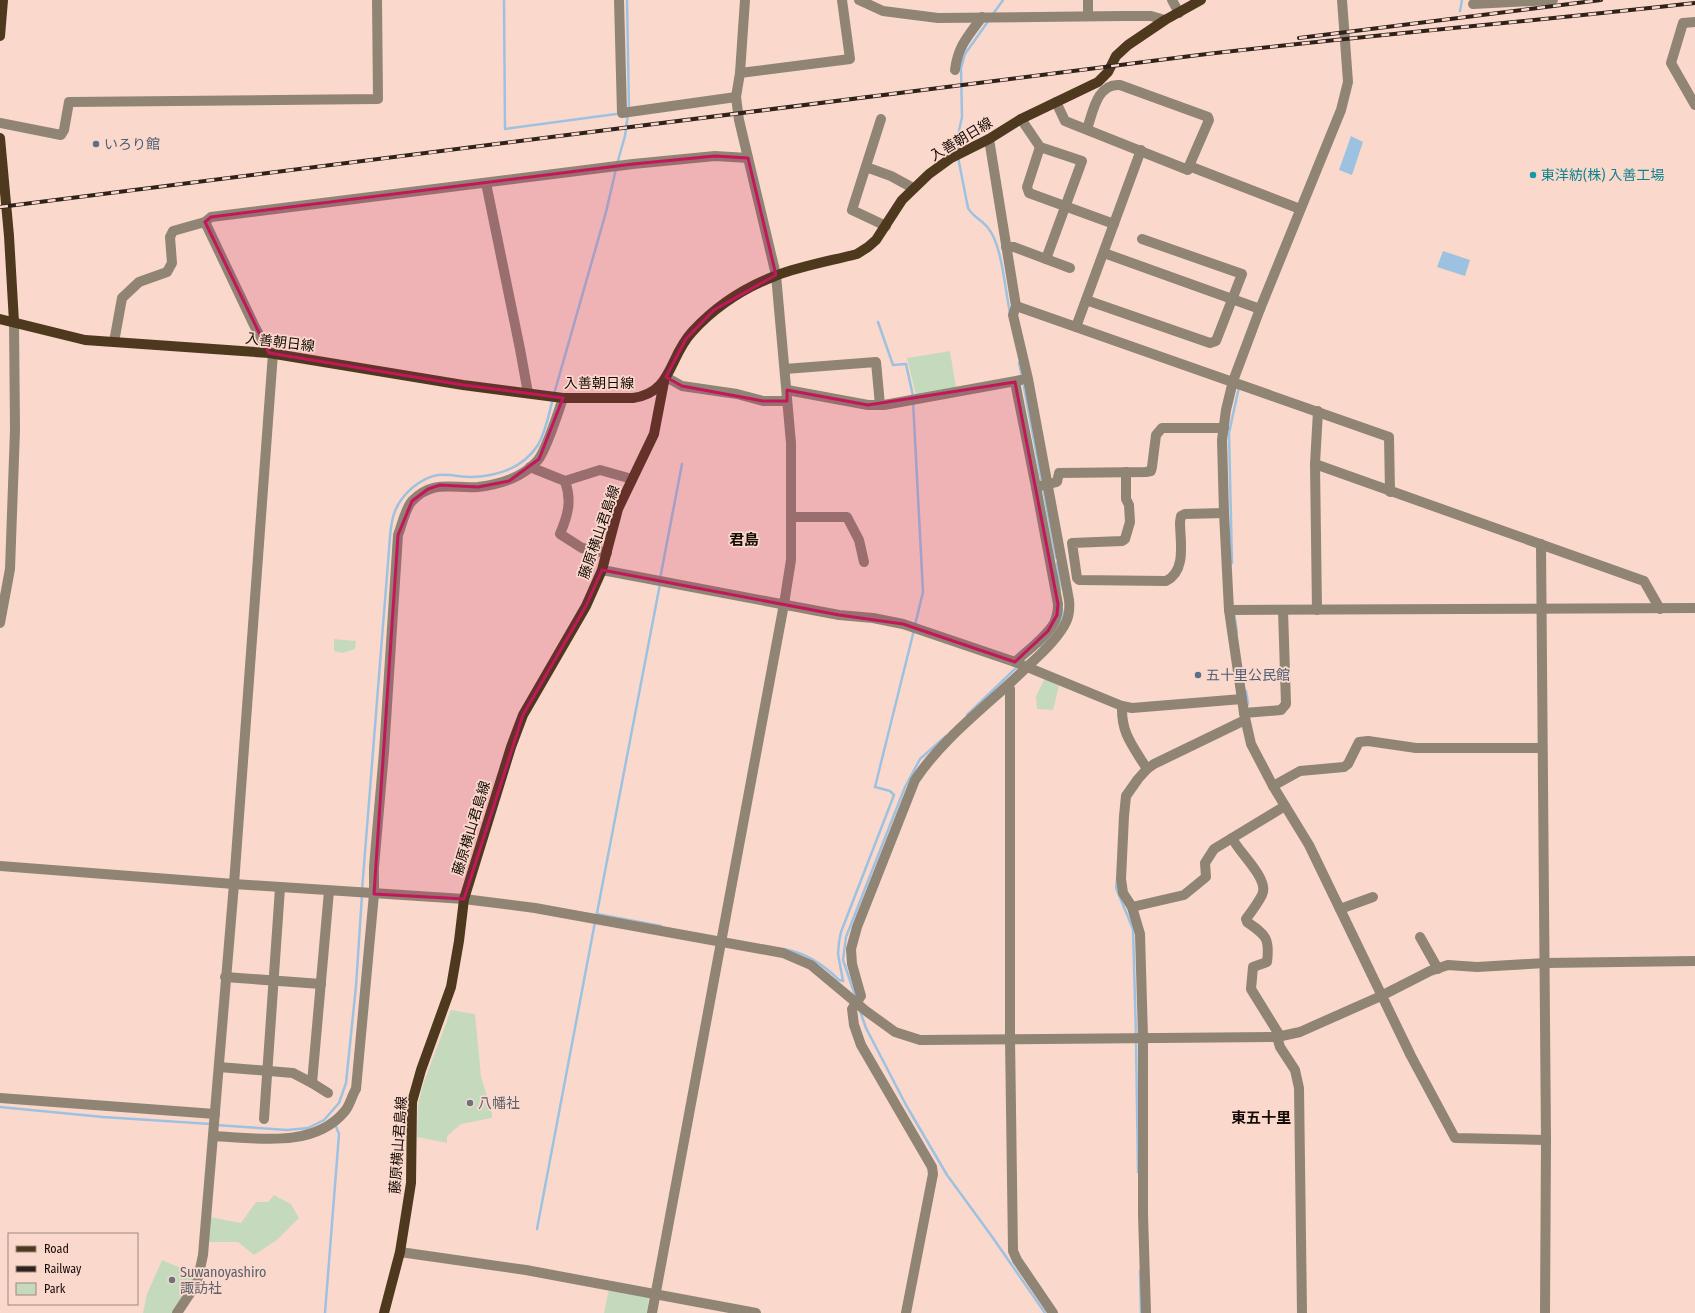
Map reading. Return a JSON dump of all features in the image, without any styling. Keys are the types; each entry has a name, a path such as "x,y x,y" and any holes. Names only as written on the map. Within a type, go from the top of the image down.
{"main road":[{"path":"0,36 3,0"},
{"name":"入善朝日線","path":"0,319 85,340 271,353 456,384 545,396 563,398 644,397 660,386 686,339 714,310 755,285 776,275 857,254 868,247 876,240 902,200 913,188 951,158 989,139 1022,119 1098,82 1108,72 1121,52 1138,38 1165,20 1200,0"},
{"path":"0,138 9,236 14,322"},
{"name":"藤原横山君島線","path":"384,1313 400,1252 411,1184 412,1102 421,1070 451,987 460,941 464,899 511,747 523,715 586,606 602,570 618,509 654,434 662,388 666,376"}],"street":[{"path":"0,122 61,135 64,130 69,102 378,99 377,0"},
{"path":"619,0 622,113 736,98"},
{"path":"652,1313 791,560 790,443 787,390 776,275 739,120 736,98 740,73 745,0"},
{"path":"740,73 850,60 842,0"},
{"path":"859,0 883,11 938,18 1152,16 1165,20"},
{"path":"1088,0 1088,16"},
{"path":"1172,0 1178,13"},
{"path":"1342,0 1348,82 1341,110 1260,309 1233,381 1226,410 1222,440 1229,610 1244,716 1251,744 1273,786 1309,845 1381,996 1455,1138 1546,1140"},
{"path":"1473,4 1553,0"},
{"path":"955,70 957,56 961,46 982,17"},
{"path":"1695,22 1683,24 1671,63 1695,105"},
{"path":"1056,102 1065,121 1188,170 1209,120 1208,117 1114,84 1101,93 1087,129"},
{"path":"881,119 852,210 886,226"},
{"path":"1022,119 1040,147 1082,160 1046,259"},
{"path":"906,1313 933,1174 932,1167 862,1045 854,1025 852,1010 861,996 852,964 851,949 857,927 915,780 925,764 1056,639 1065,625 1070,611 1070,600 1028,379 1013,314 1016,306 989,139"},
{"path":"1040,147 1027,187 1029,193 1114,224"},
{"path":"1076,327 1141,150"},
{"path":"114,342 122,298 139,282 167,272 172,263 170,237 173,231 205,222 211,217 633,164 715,156 748,158"},
{"path":"1189,166 1300,208"},
{"path":"866,167 891,176 913,188"},
{"path":"486,183 528,393"},
{"path":"177,1313 197,1283 203,1255 225,977 234,884 271,353 254,325 205,222"},
{"path":"1086,300 1210,343 1216,341 1242,274 1142,239"},
{"path":"1006,247 1014,247 1070,268"},
{"path":"1104,253 1260,309"},
{"path":"1016,306 1233,381 1388,437 1390,492"},
{"path":"0,623 10,569 15,430 14,322"},
{"path":"785,369 876,362 880,405"},
{"path":"666,376 682,386 737,394 763,401 787,401"},
{"path":"787,390 868,405 880,405 1028,379"},
{"path":"1015,382 1058,604 1054,624 1015,662"},
{"path":"213,1136 277,1140 308,1134 326,1128 345,1110 356,1088 374,894 374,867 384,752 398,535 412,501 428,489 440,486 478,487 509,481 523,474 539,459 563,398"},
{"path":"1317,610 1316,464 1318,412"},
{"path":"1036,487 1057,482 1059,473 1151,470 1156,435 1162,428 1224,428"},
{"path":"1316,464 1390,492 1644,581 1660,609"},
{"path":"530,467 565,481 600,470 632,479"},
{"path":"1126,472 1126,499 1129,505 1130,522 1125,539 1122,541 1072,543 1077,578 1079,580 1166,581 1173,578 1180,566 1181,516 1185,514 1224,513"},
{"path":"565,481 569,493 567,517 560,534 582,548 607,553"},
{"path":"791,517 847,517 859,540 864,562"},
{"path":"0,540 10,541"},
{"path":"1540,544 1541,748 1545,963 1545,1313"},
{"path":"602,570 839,615 873,618 903,624 1015,662 1122,706 1132,708 1242,699"},
{"path":"1229,610 1695,608"},
{"path":"1146,1313 1143,1214 1143,1037 1140,934 1132,907 1123,893 1122,879 1126,796 1147,769 1244,716 1281,710 1286,704 1283,610"},
{"path":"1008,686 1010,689 1010,1038 1013,1251 1017,1260 1053,1313"},
{"path":"1122,706 1125,734 1147,769"},
{"path":"1273,786 1300,771 1344,767 1348,764 1360,742 1368,741 1416,748 1541,748"},
{"path":"1132,907 1184,895 1206,877 1206,863 1214,849 1285,806"},
{"path":"1232,838 1236,847 1262,879 1264,888 1263,894 1246,919 1247,922 1261,932 1267,939 1267,962 1253,967 1251,989 1279,1036 1280,1047 1295,1070 1299,1088 1302,1313"},
{"path":"0,866 280,888 464,899 536,908 783,953 811,965 895,1032 920,1040 1279,1036 1300,1032 1448,965 1477,967 1545,963 1695,961"},
{"path":"264,1119 280,888"},
{"path":"312,1083 328,891"},
{"path":"1340,909 1373,897"},
{"path":"1420,937 1438,969"},
{"path":"225,977 321,984"},
{"path":"219,1067 293,1073 328,1093"},
{"path":"0,1098 215,1116"},
{"path":"400,1252 526,1270 756,1313"}],"highlighted area":[{"path":"715,156 748,158 776,275 714,310 686,339 666,377 682,386 763,401 787,401 787,390 868,405 1015,382 1058,604 1057,615 1048,631 1015,662 903,624 839,615 602,570 586,606 523,715 464,899 374,894 398,535 412,501 428,489 440,485 478,487 509,481 539,459 563,398 463,385 269,353 205,222 211,217 633,164"}],"green space":[{"path":"950,351 956,388 916,395 907,358"},
{"path":"334,639 356,641 355,649 343,653 334,651"},
{"path":"1045,678 1059,686 1053,710 1037,709 1036,696"},
{"path":"451,1010 475,1014 481,1076 492,1118 461,1124 447,1136 447,1143 417,1137 418,1104 424,1082"},
{"path":"274,1195 291,1204 299,1218 277,1240 254,1255 238,1242 209,1242 210,1217 241,1223 256,1202 268,1202"},
{"path":"162,1260 197,1275 175,1313 143,1313 147,1294"},
{"path":"609,1289 649,1297 647,1313 604,1313"}],"water":[{"path":"1351,136 1363,142 1352,175 1339,170"},
{"path":"1443,251 1470,260 1465,276 1437,267"}],"waterway":[{"path":"504,0 505,129 616,114"},
{"path":"627,0 629,109"},
{"path":"993,14 1003,0"},
{"path":"1460,11 1462,0"},
{"path":"958,152 957,140 962,117 961,68 965,54 989,20"},
{"path":"617,164 625,136 628,114"},
{"path":"958,157 968,208 972,214 988,228 997,245 1010,313"},
{"path":"554,394 606,212 616,169"},
{"path":"878,322 893,365 906,364 913,396"},
{"path":"1019,363 1022,377"},
{"path":"1023,382 1042,483"},
{"path":"1232,563 1229,433 1239,387"},
{"path":"362,890 390,535 395,511 402,499 412,488 418,483 431,477 438,475 472,477 491,475 509,469 525,460 541,440 553,398"},
{"path":"913,401 923,592 915,625"},
{"path":"660,579 682,464"},
{"path":"1043,488 1056,558"},
{"path":"1057,563 1060,590"},
{"path":"597,913 660,584"},
{"path":"1059,623 1063,615 1062,609"},
{"path":"1234,612 1237,633"},
{"path":"784,949 807,956 827,969 839,980 843,981 838,954 841,932 894,795 890,791 875,787 914,630"},
{"path":"1041,646 1049,638"},
{"path":"967,715 1018,666"},
{"path":"1246,691 1247,706"},
{"path":"856,998 843,960 846,937 905,787 920,759 946,736"},
{"path":"1117,880 1116,888 1133,929 1136,1036"},
{"path":"216,1125 287,1130 308,1128 324,1120 339,1103 346,1083 356,986 362,895"},
{"path":"597,914 661,926"},
{"path":"537,1229 595,922"},
{"path":"860,1011 866,1028 906,1105 947,1175 1045,1313"},
{"path":"1136,1041 1138,1172"},
{"path":"0,1107 103,1117 211,1124"},
{"path":"325,1313 339,1134 335,1124"},
{"path":"1140,1271 1141,1313"}],"railway":[{"path":"1299,38 1601,0"},
{"path":"0,207 1191,56 1695,3"}],"place":[{"name":"いろり館","path":"96,144"},
{"name":"東洋紡(株) 入善工場","path":"1533,175"},
{"name":"五十里公民館","path":"1198,675"},
{"name":"八幡社","path":"470,1103"},
{"name":"Suwanoyashiro 諏訪社","path":"172,1280"}],"district":[{"name":"君島","path":"744,540"},
{"name":"東五十里","path":"1261,1118"}]}
